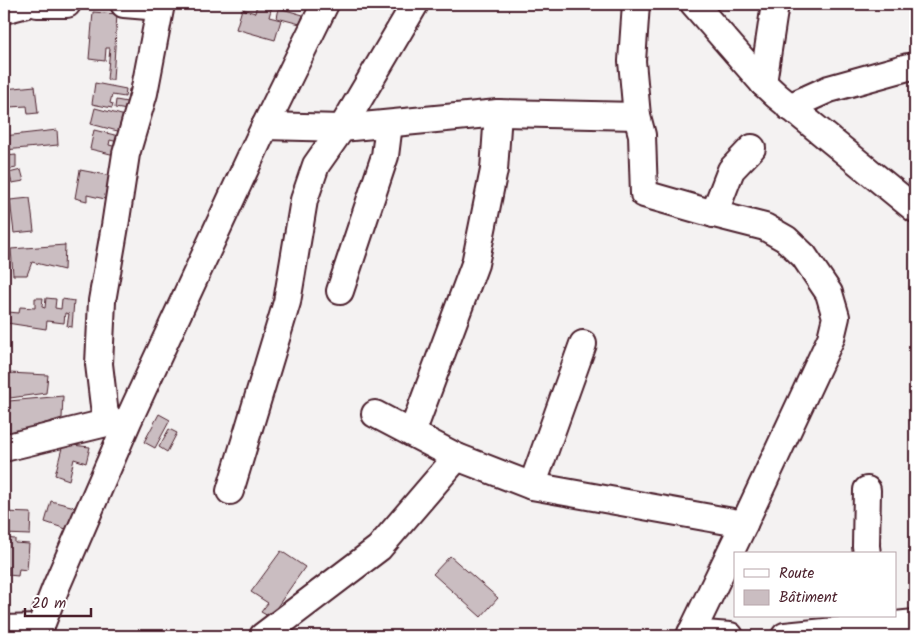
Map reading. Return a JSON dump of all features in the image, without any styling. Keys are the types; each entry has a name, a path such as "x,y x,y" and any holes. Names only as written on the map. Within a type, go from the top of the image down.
{"street":[{"path":"4,10 27,4"},
{"path":"37,4 67,4"},
{"path":"117,422 99,364 102,301 116,226 126,154 144,93 160,5 124,4"},
{"path":"4,629 39,632 117,422 325,4"},
{"path":"230,491 286,302 304,200 316,165 342,128 415,4"},
{"path":"636,4 632,61 637,116 642,135 644,194 765,227 786,239 804,256 829,293 836,316 830,338 691,635 730,636"},
{"path":"694,4 763,83 789,107 915,209"},
{"path":"763,83 775,4"},
{"path":"789,107 829,89 908,66 915,67"},
{"path":"265,126 342,128 498,113 637,116"},
{"path":"412,433 475,264 494,170 498,113"},
{"path":"340,291 385,156 389,124"},
{"path":"714,214 731,170 752,148"},
{"path":"532,486 583,344"},
{"path":"375,414 457,457 532,486 744,524"},
{"path":"4,441 117,422"},
{"path":"263,636 380,548 457,457"},
{"path":"867,490 867,552"},
{"path":"785,636 878,622 915,623"}],"building":[{"path":"257,4 272,6 269,17 281,20 275,40 236,29 242,9 255,13"},
{"path":"279,8 303,15 300,24 277,18"},
{"path":"93,12 117,14 113,80 107,80 110,48 106,48 105,61 89,59"},
{"path":"95,83 126,89 125,97 112,95 110,103 113,104 112,108 92,104"},
{"path":"35,86 38,113 28,114 27,106 9,107 10,115 4,115 4,89"},
{"path":"129,89 141,90 134,111 115,108 116,100 127,102"},
{"path":"95,108 133,118 129,134 91,124"},
{"path":"57,130 58,145 5,150 4,136"},
{"path":"94,130 127,138 126,144 110,140 109,145 125,149 123,157 90,149"},
{"path":"16,155 16,168 7,170 5,156"},
{"path":"21,170 24,181 12,183 9,173"},
{"path":"80,170 117,177 111,214 103,212 105,199 87,195 87,201 75,198"},
{"path":"30,198 34,231 14,233 10,200"},
{"path":"65,245 64,270 32,262 27,275 13,275 11,249"},
{"path":"35,298 43,298 42,307 45,308 46,298 56,299 55,308 61,309 62,299 74,301 72,327 67,326 69,314 65,313 64,323 47,321 46,329 7,323 8,312 19,313 20,307 35,308"},
{"path":"9,373 48,375 46,393 10,398"},
{"path":"63,396 62,418 9,434 9,401"},
{"path":"159,414 170,420 155,448 144,442"},
{"path":"169,429 177,433 167,452 159,447"},
{"path":"63,444 90,447 86,463 74,459 69,480 55,475"},
{"path":"51,501 79,508 65,534 66,529 45,522"},
{"path":"4,512 31,513 30,535 4,534"},
{"path":"4,538 15,539 15,543 29,544 27,570 19,569 18,576 8,575 8,567 4,567"},
{"path":"281,551 305,567 270,617 261,612 268,603 251,592"},
{"path":"450,556 498,598 481,617 433,574"}]}
